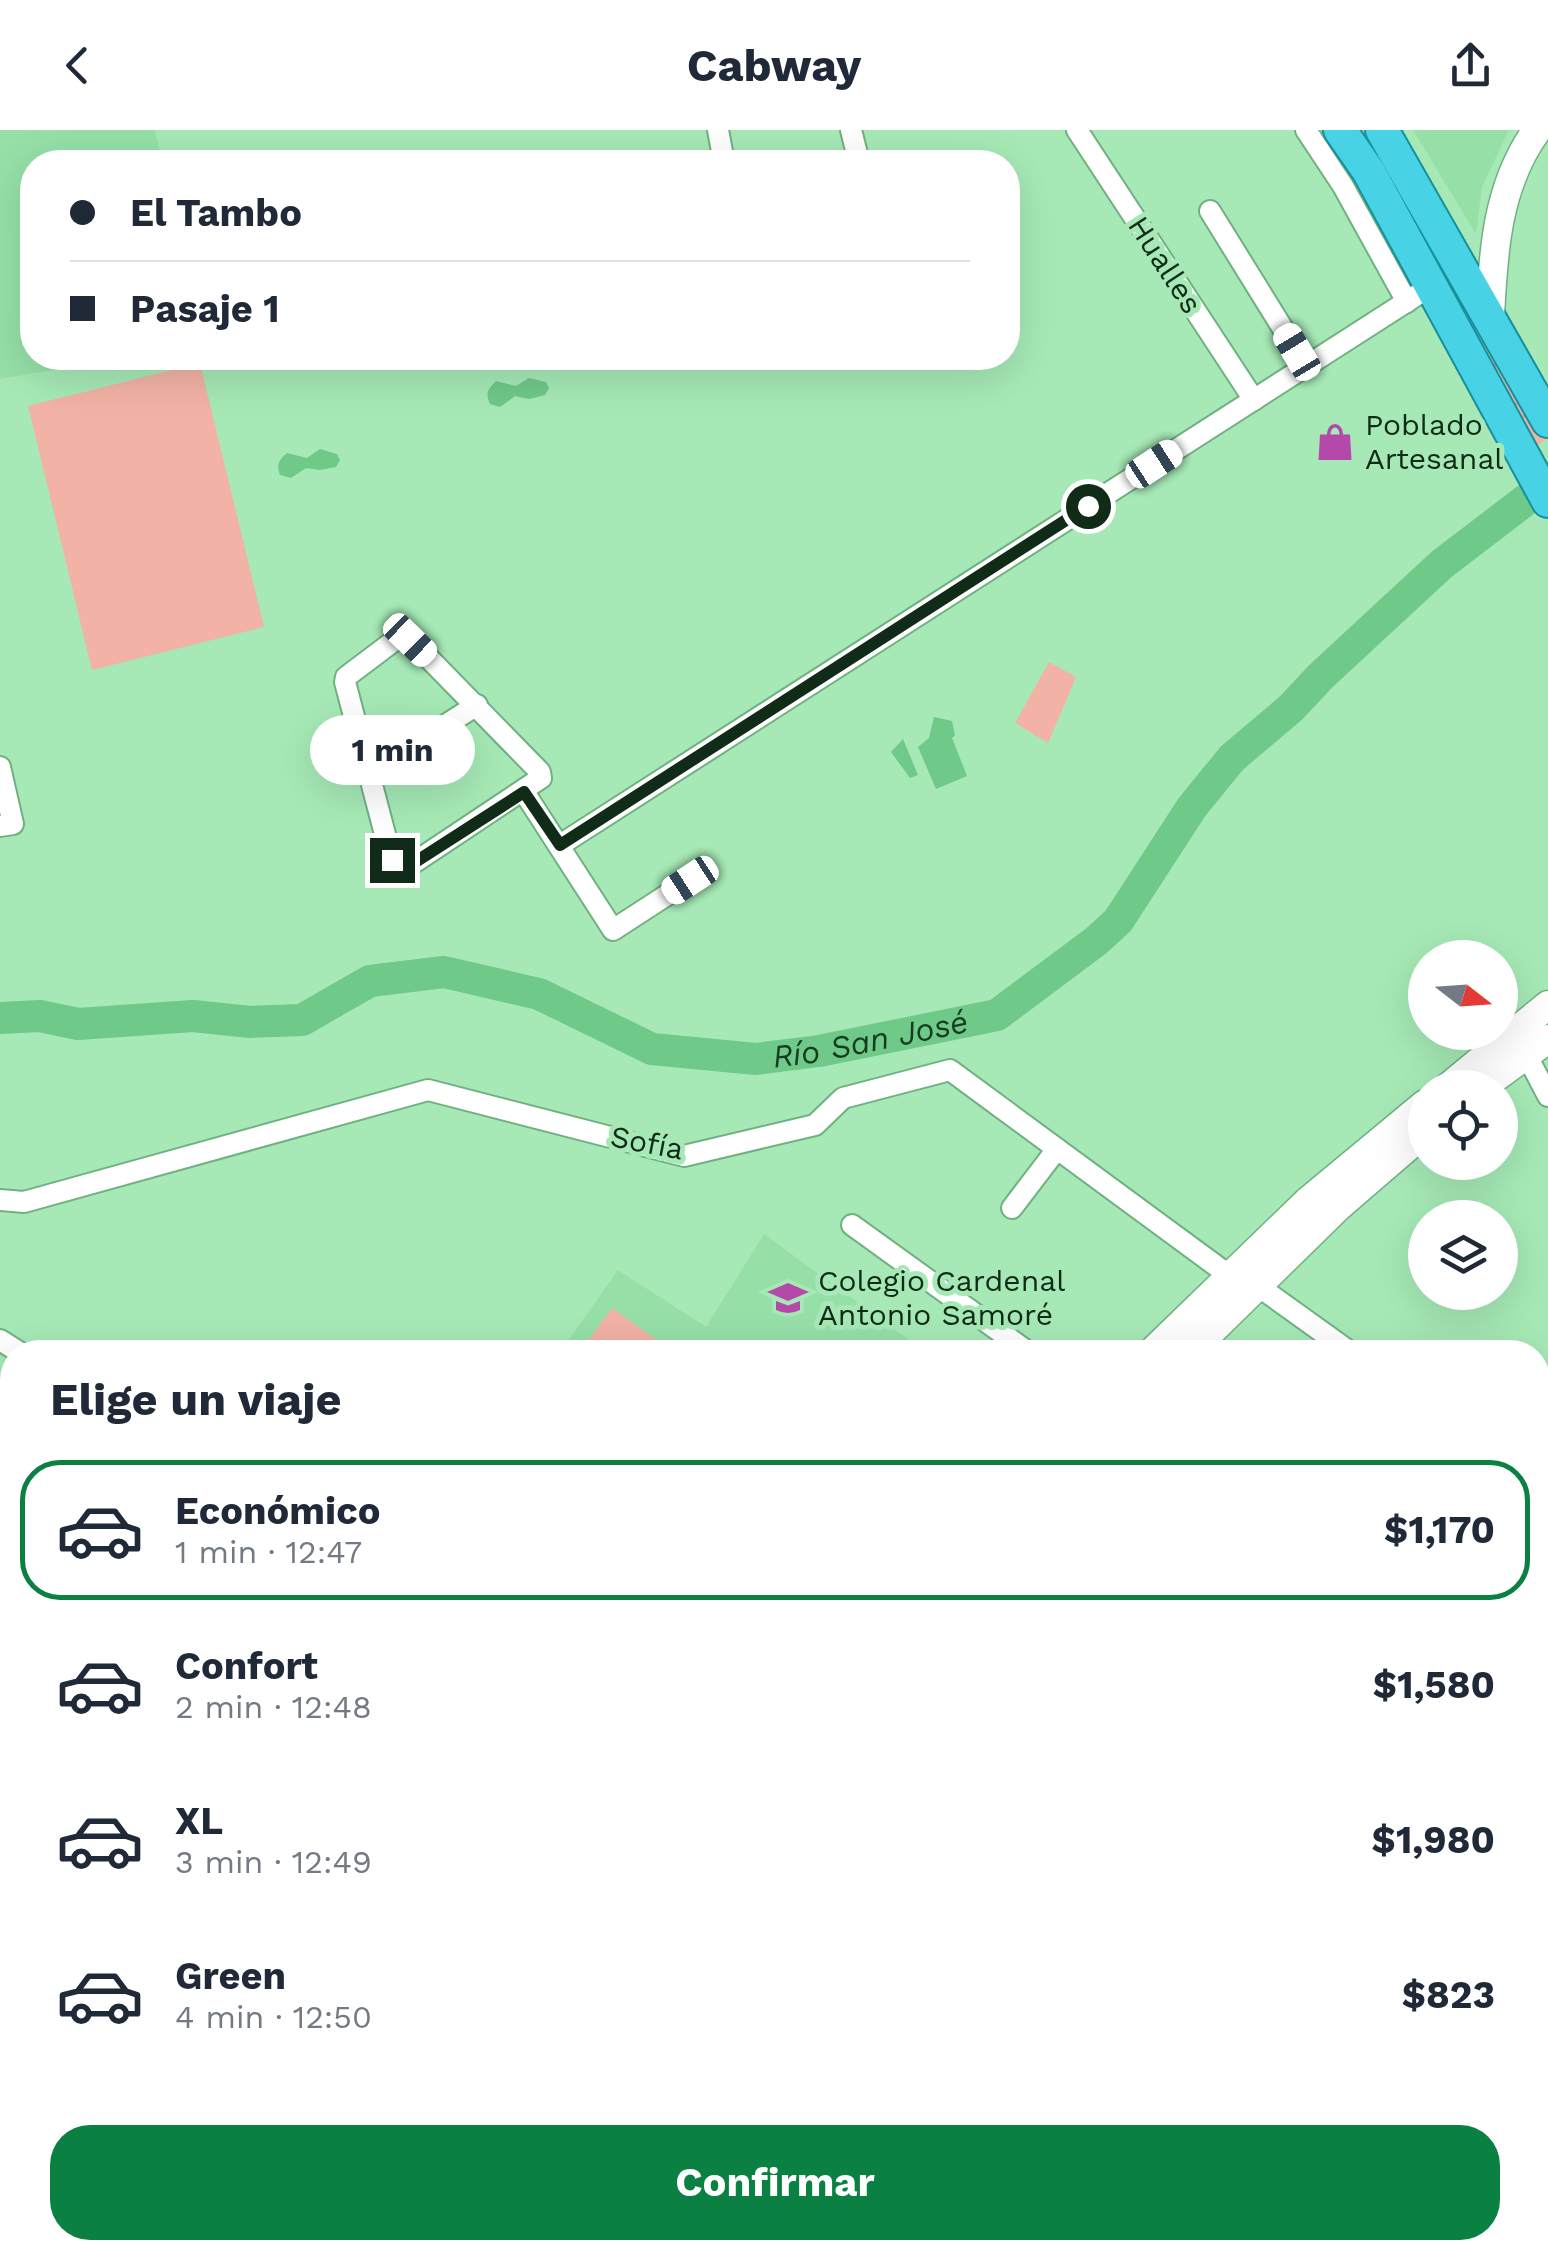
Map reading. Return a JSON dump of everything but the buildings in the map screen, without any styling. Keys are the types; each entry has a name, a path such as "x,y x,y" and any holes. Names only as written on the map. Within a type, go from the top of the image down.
{"highway":[{"path":"1340,130 1368,172 1419,294 1520,450 1548,501"},
{"path":"1382,130 1548,421"}],"main road":[{"path":"1490,318 1492,267 1503,201 1520,155 1536,130"},
{"path":"1468,1070 1548,1004"},
{"path":"1506,1070 1537,1047"},
{"path":"1164,1340 1308,1202 1408,1118"},
{"path":"1202,1340 1338,1208 1408,1147"}],"street":[{"name":"Hualles","path":"1077,130 1254,400"},
{"path":"560,845 1419,294 1306,130"},
{"path":"1210,211 1306,366"},
{"path":"399,638 410,640 477,705 540,772 540,780 406,868 400,867 392,860 346,677 399,638"},
{"path":"370,773 477,705"},
{"path":"0,767 6,825"},
{"path":"524,792 613,930 690,880"},
{"path":"1537,1047 1548,1096"},
{"name":"Sofía","path":"0,1200 24,1202 428,1090 684,1156 815,1125 842,1098 950,1070 1230,1276"},
{"path":"1012,1208 1057,1149"},
{"path":"852,1225 1011,1340"},
{"path":"1258,1286 1333,1340"}],"shaded area":[{"path":"0,130 155,130 159,150 20,150 20,370 53,370 0,379"},
{"path":"1351,130 1373,130 1547,439 1534,447"},
{"path":"1413,130 1509,130 1482,187 1476,234"},
{"path":"172,370 202,370 264,627 92,670 28,406"},
{"path":"529,378 546,382 549,388 545,395 529,399 515,396 500,407 490,404 488,391 496,381 516,386"},
{"path":"320,449 337,454 340,460 336,467 306,468 291,478 280,475 279,462 287,453 307,458"},
{"path":"1049,662 1076,677 1048,743 1015,723"},
{"path":"934,717 952,721 952,738 967,776 936,789 918,747 929,738"},
{"path":"903,739 918,775 910,778 891,752"},
{"name":"Colegio Cardenal Antonio Samoré","path":"764,1234 910,1340 568,1340 618,1270 706,1327"},
{"path":"612,1308 657,1340 589,1340"}],"waterway":[{"name":"Río San José","path":"0,1018 40,1016 78,1024 193,1016 250,1022 302,1020 370,981 444,972 539,994 652,1049 756,1059 819,1051 997,1015 1118,921 1192,807 1232,758 1291,708 1442,564 1548,483"}],"place":[{"name":"Poblado Artesanal","path":"1335,442"},
{"name":"Colegio Cardenal Antonio Samoré","path":"788,1298"}],"route":[{"path":"392,860 396,866 406,868 524,792 560,845 1088,506"}]}
